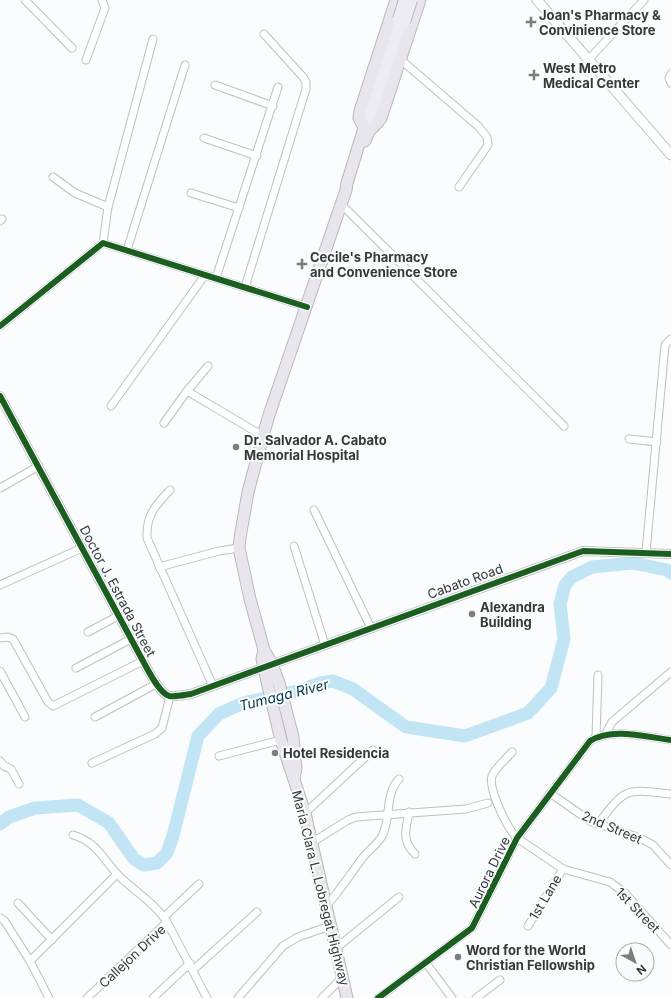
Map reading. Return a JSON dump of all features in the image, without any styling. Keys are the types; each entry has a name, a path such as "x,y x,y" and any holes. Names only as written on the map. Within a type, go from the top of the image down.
{"highway":[{"path":"397,0 417,2"},
{"name":"Maria Clara L. Lobregat Highway","path":"366,129 360,118 360,111 397,0"},
{"name":"Maria Clara L. Lobregat Highway","path":"294,779 296,768 293,737 268,686 268,666 243,571 239,548 243,516 263,436 344,197 347,183 366,129 377,124 381,118 417,2"},
{"name":"Maria Clara L. Lobregat Highway","path":"268,666 279,683 281,740 289,769 294,779 305,813 347,998"}],"main road":[{"path":"366,129 401,21 404,0"},
{"path":"537,0 671,155"},
{"path":"401,21 417,2"}],"street":[{"path":"25,0 72,48"},
{"path":"86,60 105,8 102,0"},
{"path":"589,59 644,0"},
{"path":"245,287 306,89 306,82 303,77 264,34"},
{"path":"0,326 103,243 108,207 152,39"},
{"path":"400,59 478,126 488,137 488,145 459,187"},
{"path":"127,250 185,65"},
{"path":"671,74 669,78 671,83"},
{"path":"215,85 273,106"},
{"path":"216,278 257,156 278,87"},
{"path":"204,138 257,156"},
{"path":"54,177 75,192 108,207"},
{"path":"191,192 239,208"},
{"path":"344,197 564,426"},
{"path":"103,243 307,307"},
{"path":"111,406 205,274"},
{"path":"646,552 665,345 671,339"},
{"path":"164,423 187,391 208,366"},
{"path":"187,391 263,436"},
{"name":"Doctor J. Estrada Street","path":"0,396 156,684 166,695 170,696"},
{"path":"630,439 656,442"},
{"path":"0,488 39,466"},
{"path":"170,490 157,504 146,524 146,538 213,686"},
{"path":"314,510 371,628"},
{"path":"294,546 325,645"},
{"path":"0,585 82,548"},
{"path":"159,566 239,548"},
{"name":"Cabato Road","path":"268,666 583,551 671,554"},
{"path":"88,632 118,616"},
{"path":"0,638 8,636 13,639 48,702 53,706 143,661"},
{"path":"76,668 131,639"},
{"path":"92,763 155,734 162,728 170,696 191,694 268,666"},
{"path":"0,671 25,717"},
{"path":"605,735 612,722 671,672"},
{"path":"598,675 596,737 605,735 628,735 671,740"},
{"path":"95,717 156,684"},
{"name":"Aurora Drive","path":"378,998 472,928 517,838 585,746 596,737"},
{"path":"219,756 281,740"},
{"path":"305,813 373,750"},
{"path":"512,752 496,769 492,782 495,797 504,819 511,832 517,838"},
{"path":"0,760 4,766 10,769 19,784"},
{"path":"326,906 342,888 362,859 383,836 389,815 390,793 399,779"},
{"path":"598,824 614,802 631,791 671,794"},
{"name":"2nd Street","path":"550,793 585,819 640,838 653,845 671,865"},
{"path":"311,842 348,820 356,817 466,809 488,803"},
{"path":"409,812 405,838 408,847 415,854"},
{"path":"73,835 83,838 101,852 117,874 151,903 166,920 200,884"},
{"name":"1st Street","path":"517,838 563,868 610,882 625,893 671,945"},
{"name":"1st Lane","path":"528,926 563,868"},
{"path":"30,961 117,874"},
{"path":"335,949 399,897"},
{"path":"18,903 52,940"},
{"path":"153,998 257,912"},
{"path":"0,918 4,920 30,961 49,998"},
{"name":"Callejon Drive","path":"87,998 166,920 207,998"},
{"path":"238,998 283,946 298,938 330,926"},
{"path":"426,963 452,998"},
{"path":"322,998 342,978"},
{"path":"476,998 500,980"}],"waterway":[{"name":"Tumaga River","path":"0,824 9,817 35,808 78,805 109,823 134,859 144,865 157,863 167,853 173,836 198,736 219,714 243,703 302,690 320,683 333,681 353,689 406,727 465,736 528,713 551,688 564,639 560,604 565,585 572,577 592,567 633,563 667,570 671,573"}],"cycle path":[{"path":"0,326 103,243 307,307"},
{"path":"0,396 151,675 161,691 169,696 191,694 583,551 671,554"},
{"path":"378,998 472,928 517,838 590,741 599,737 619,734 640,735 671,740"}],"place":[{"name":"Joan's Pharmacy & Convinience Store","path":"531,22"},
{"name":"West Metro Medical Center","path":"534,75"},
{"name":"Cecile's Pharmacy and Convenience Store","path":"302,264"},
{"name":"Dr. Salvador A. Cabato Memorial Hospital","path":"236,447"},
{"name":"Alexandra Building","path":"472,614"},
{"name":"Hotel Residencia","path":"275,753"},
{"name":"Word for the World Christian Fellowship","path":"458,957"}]}
